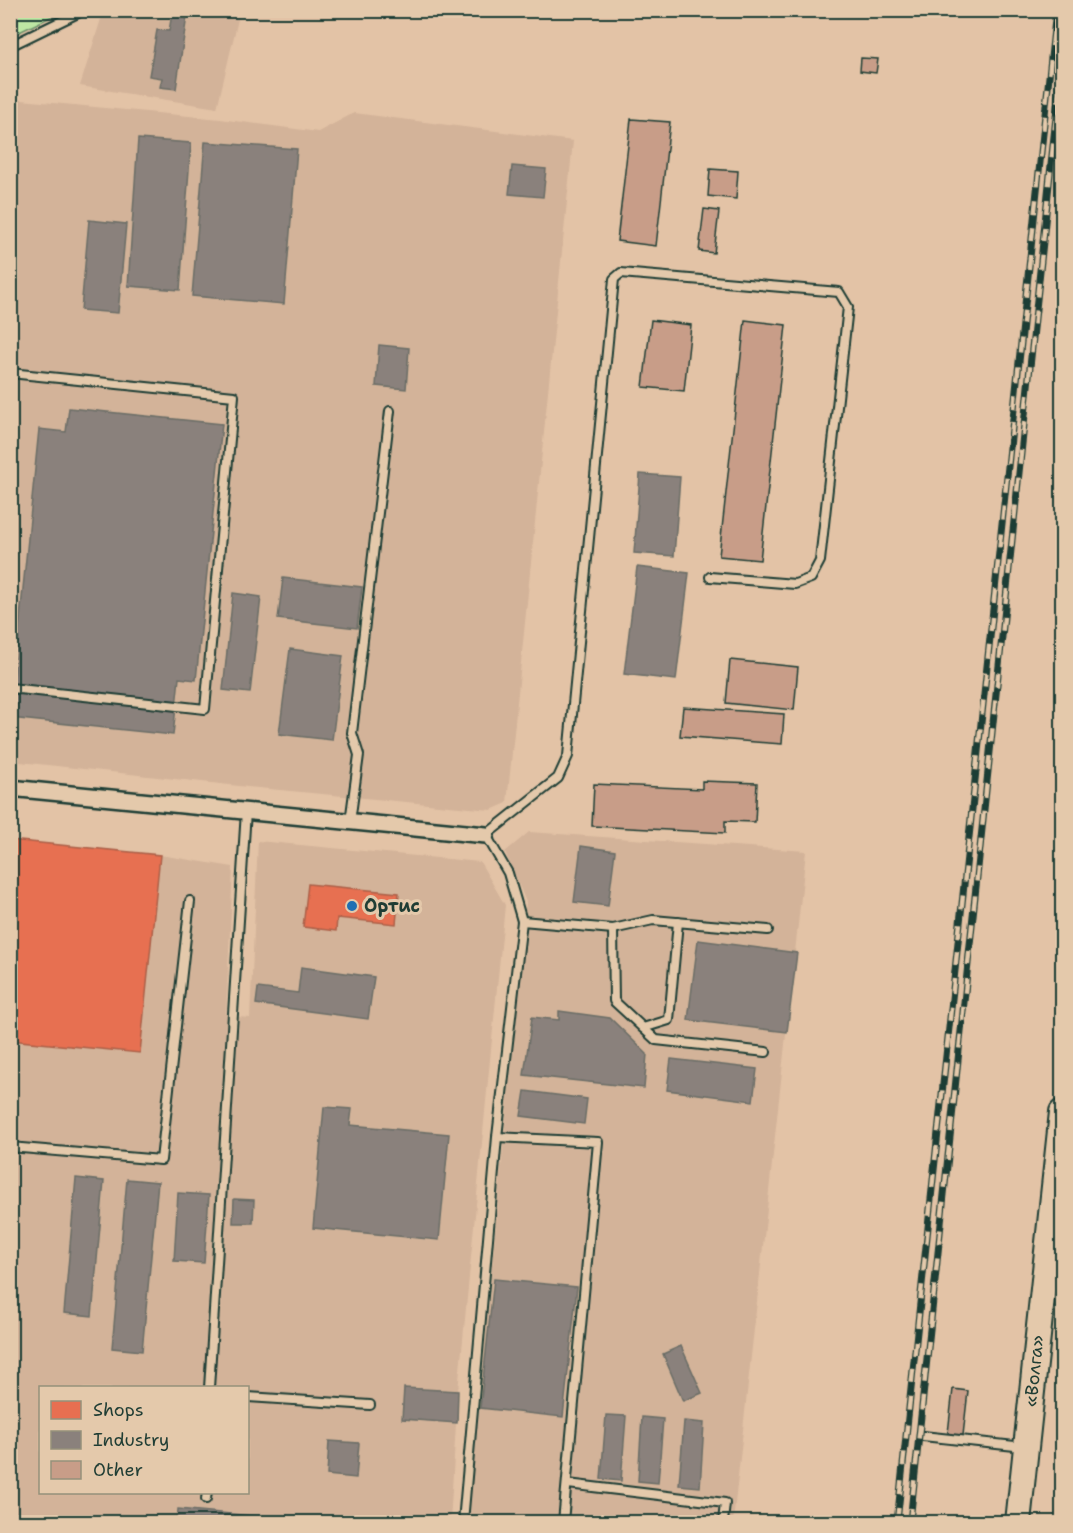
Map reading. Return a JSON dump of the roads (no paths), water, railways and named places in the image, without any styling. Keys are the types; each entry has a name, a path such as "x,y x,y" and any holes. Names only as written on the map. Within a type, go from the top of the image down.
{"highway":[{"name":"«Волга»","path":"1018,1522 1062,1112"}],"street":[{"path":"10,788 486,835"}],"lane":[{"path":"10,46 84,10"},
{"path":"463,1522 496,1137 522,921 508,873 486,835 558,778 568,756 614,279 621,273 838,292 848,307 820,561 811,578 795,584 710,578"},
{"path":"10,373 234,396 205,708 10,688"},
{"path":"350,822 359,755 352,733 390,411"},
{"path":"208,1386 246,811"},
{"path":"10,1148 161,1160 190,900"},
{"path":"522,921 613,929 653,920 768,930"},
{"path":"643,1028 669,1020 678,922"},
{"path":"613,929 614,1001 656,1040 766,1052"},
{"path":"496,1137 598,1142 563,1522"},
{"path":"249,1396 370,1405"},
{"path":"923,1436 1026,1447"},
{"path":"568,1484 725,1503 723,1522"}],"railway":[{"path":"897,1522 1056,10"},
{"path":"910,1522 1062,59"}],"place":[{"name":"Ортис","path":"352,906"}]}
